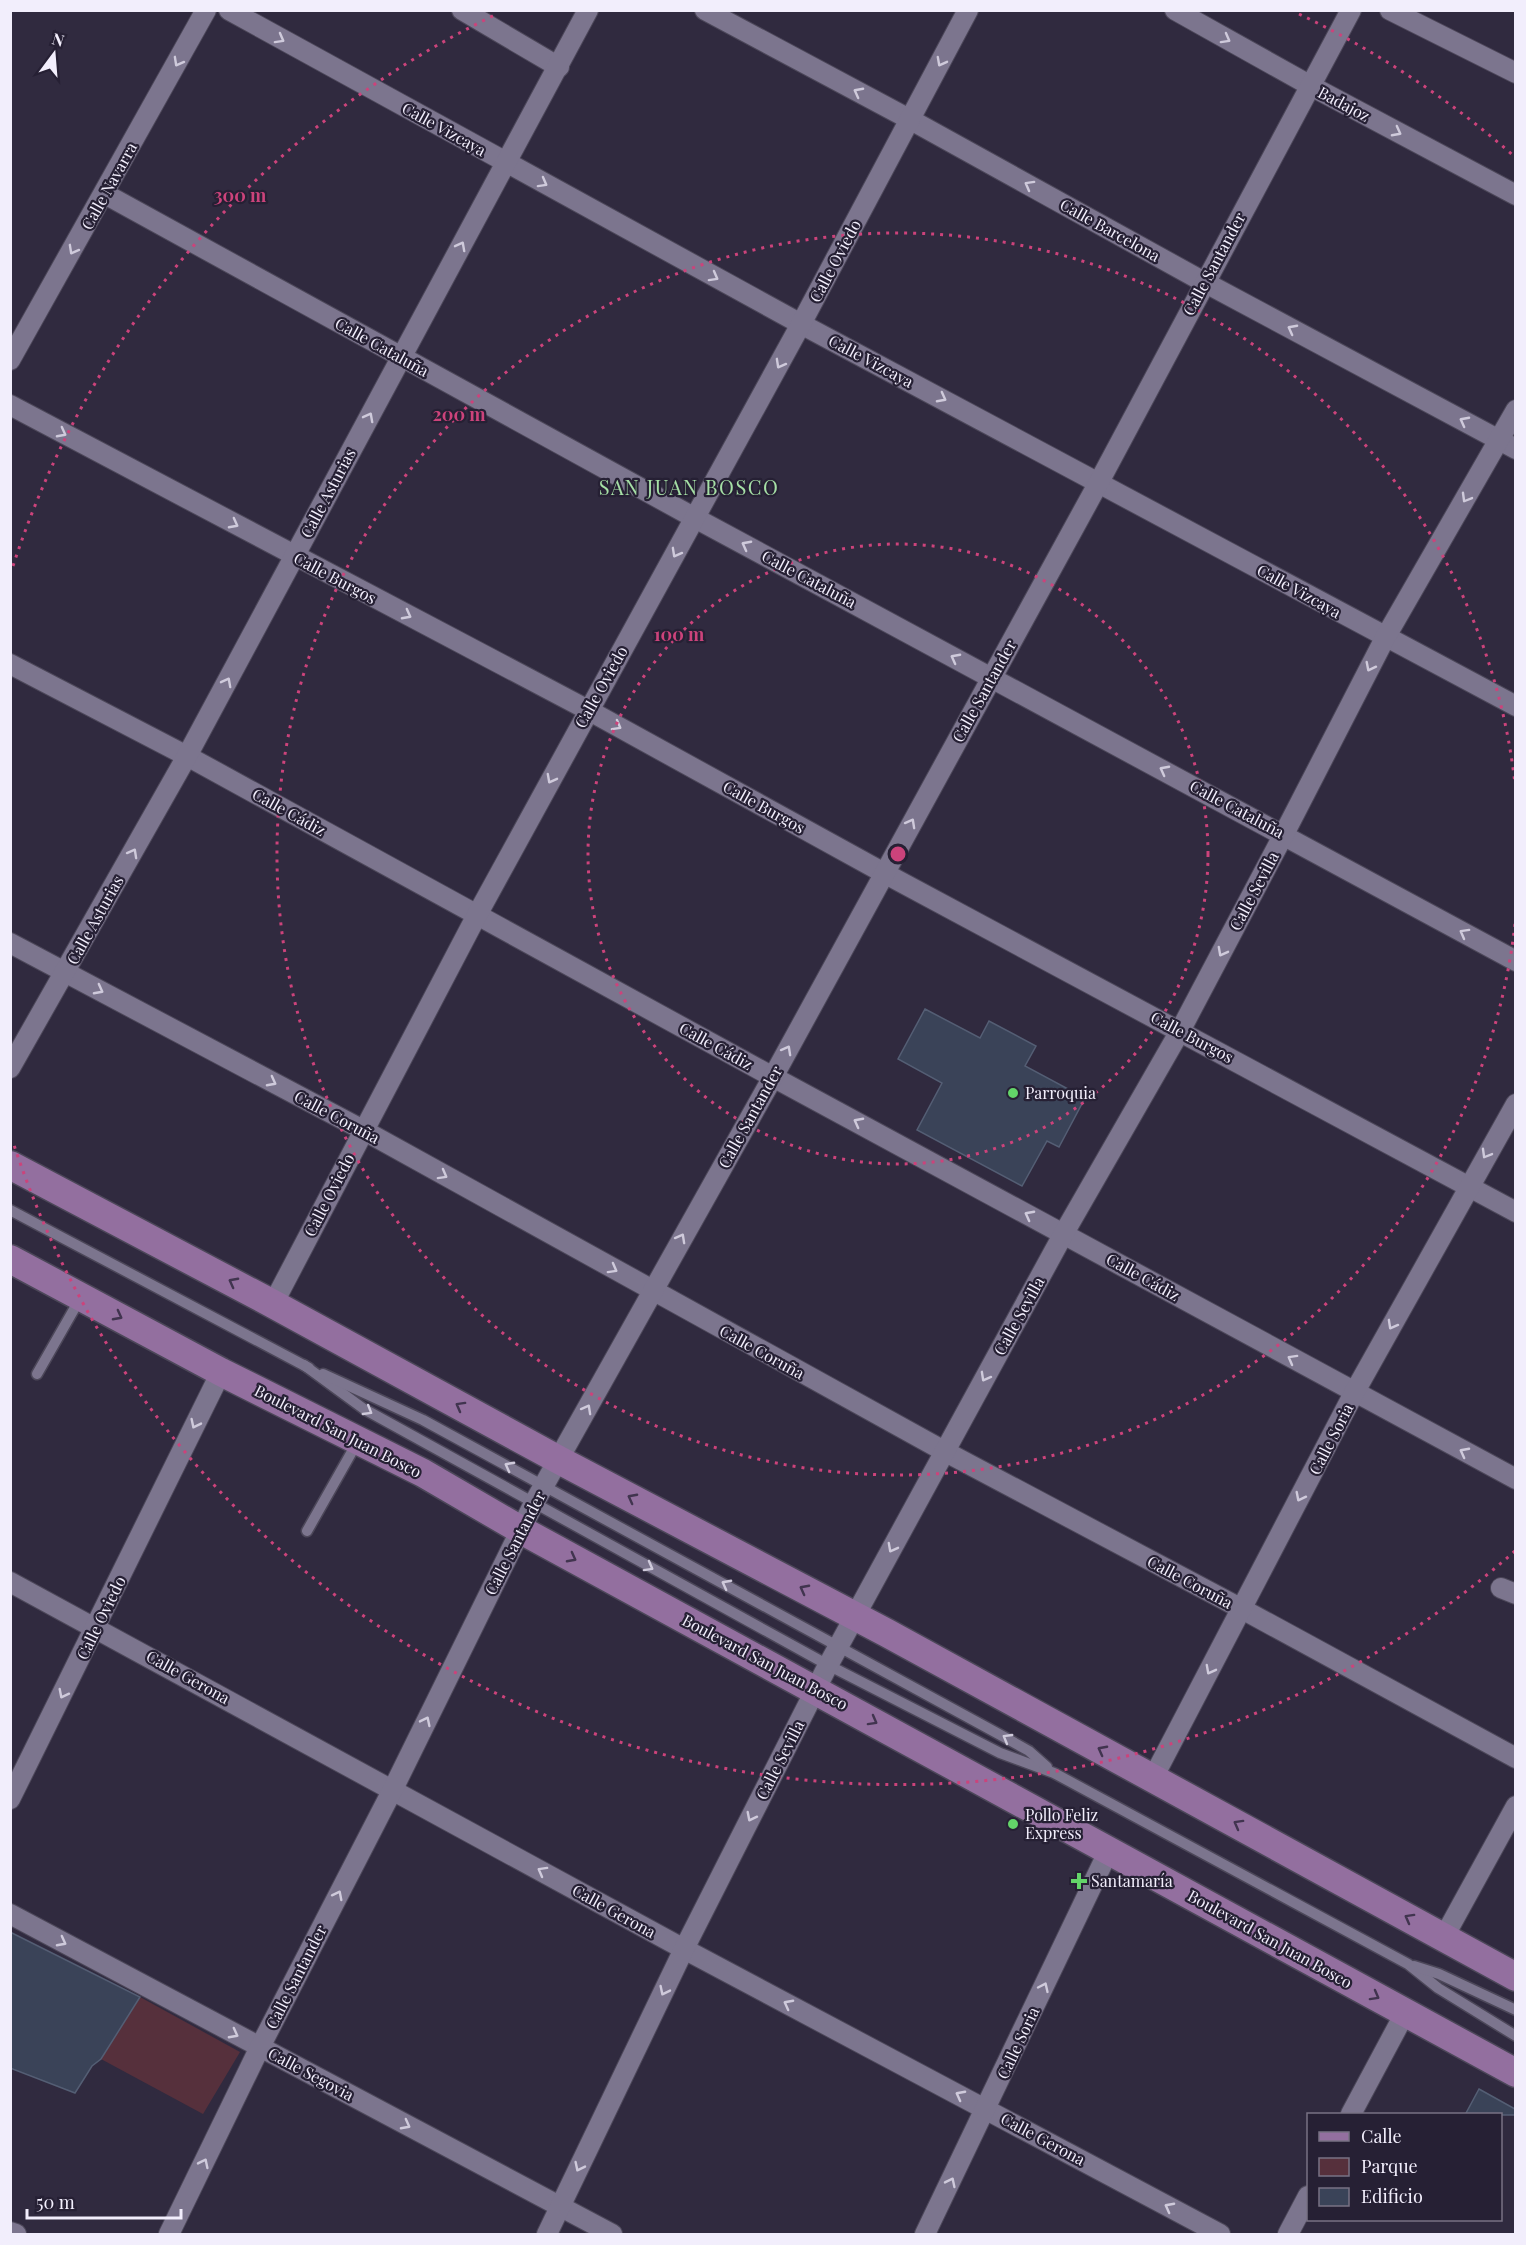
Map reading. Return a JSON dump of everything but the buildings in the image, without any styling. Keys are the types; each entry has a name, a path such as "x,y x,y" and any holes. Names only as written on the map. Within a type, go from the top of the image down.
{"street":[{"name":"Calle Navarra","path":"10,360 206,10"},
{"name":"Calle Vizcaya","path":"229,10 801,324 1515,706"},
{"path":"462,10 559,67"},
{"name":"Calle Asturias","path":"10,1068 187,756 588,10"},
{"name":"Calle Barcelona","path":"705,10 911,120 1204,282 1508,444"},
{"name":"Calle Oviedo","path":"273,1304 477,915 801,324 968,10"},
{"name":"Badajoz","path":"1175,10 1515,195"},
{"name":"Calle Santander","path":"169,2235 260,2047 393,1789 534,1503 773,1077 1099,482 1351,10"},
{"path":"1390,10 1515,73"},
{"name":"Calle Cataluña","path":"105,194 695,518 1284,834 1515,961"},
{"name":"Calle Burgos","path":"10,405 588,710 884,873 1515,1212"},
{"name":"Calle Sevilla","path":"547,2235 684,1949 822,1677 1064,1233 1180,1031 1385,638 1508,444 1515,410"},
{"name":"Calle Cádiz","path":"10,664 187,756 1515,1479"},
{"name":"Calle Coruña","path":"10,943 363,1130 944,1451 1242,1609 1515,1758"},
{"name":"Calle Soria","path":"1154,1778 1354,1393 1515,1104"},
{"path":"10,1165 856,1617 1515,1977"},
{"name":"Boulevard San Juan Bosco","path":"10,1259 221,1372 423,1473 521,1530 822,1677 1109,1850 1515,2073"},
{"name":"Calle Oviedo","path":"10,1799 221,1372"},
{"name":"Calle Gerona","path":"10,1582 684,1949 1221,2235"},
{"path":"1444,1937 1515,1806"},
{"name":"Calle Soria","path":"925,2235 1109,1850"},
{"name":"Calle Segovia","path":"10,1914 612,2235"},
{"path":"1352,2113 1405,2013"},
{"path":"1288,2235 1307,2198"},
{"path":"10,2232 16,2235"}],"lane":[{"path":"10,1210 304,1365 423,1420 544,1485 840,1645 1006,1738 1029,1751 1054,1773"},
{"path":"37,1374 81,1297"},
{"path":"304,1365 364,1409 534,1503 822,1677 1000,1753 1054,1773 1408,1964 1446,1993 1515,2036"},
{"path":"307,1531 358,1441"},
{"path":"1408,1964 1439,1974 1515,2010"}],"green space":[{"path":"140,1997 240,2052 203,2114 101,2059"}],"place":[{"name":"Parroquia","path":"1013,1093"},
{"name":"Pollo Feliz Express","path":"1013,1824"},
{"name":"Santamaría","path":"1079,1881"}],"district":[{"name":"SAN JUAN BOSCO","path":"689,488"}]}
